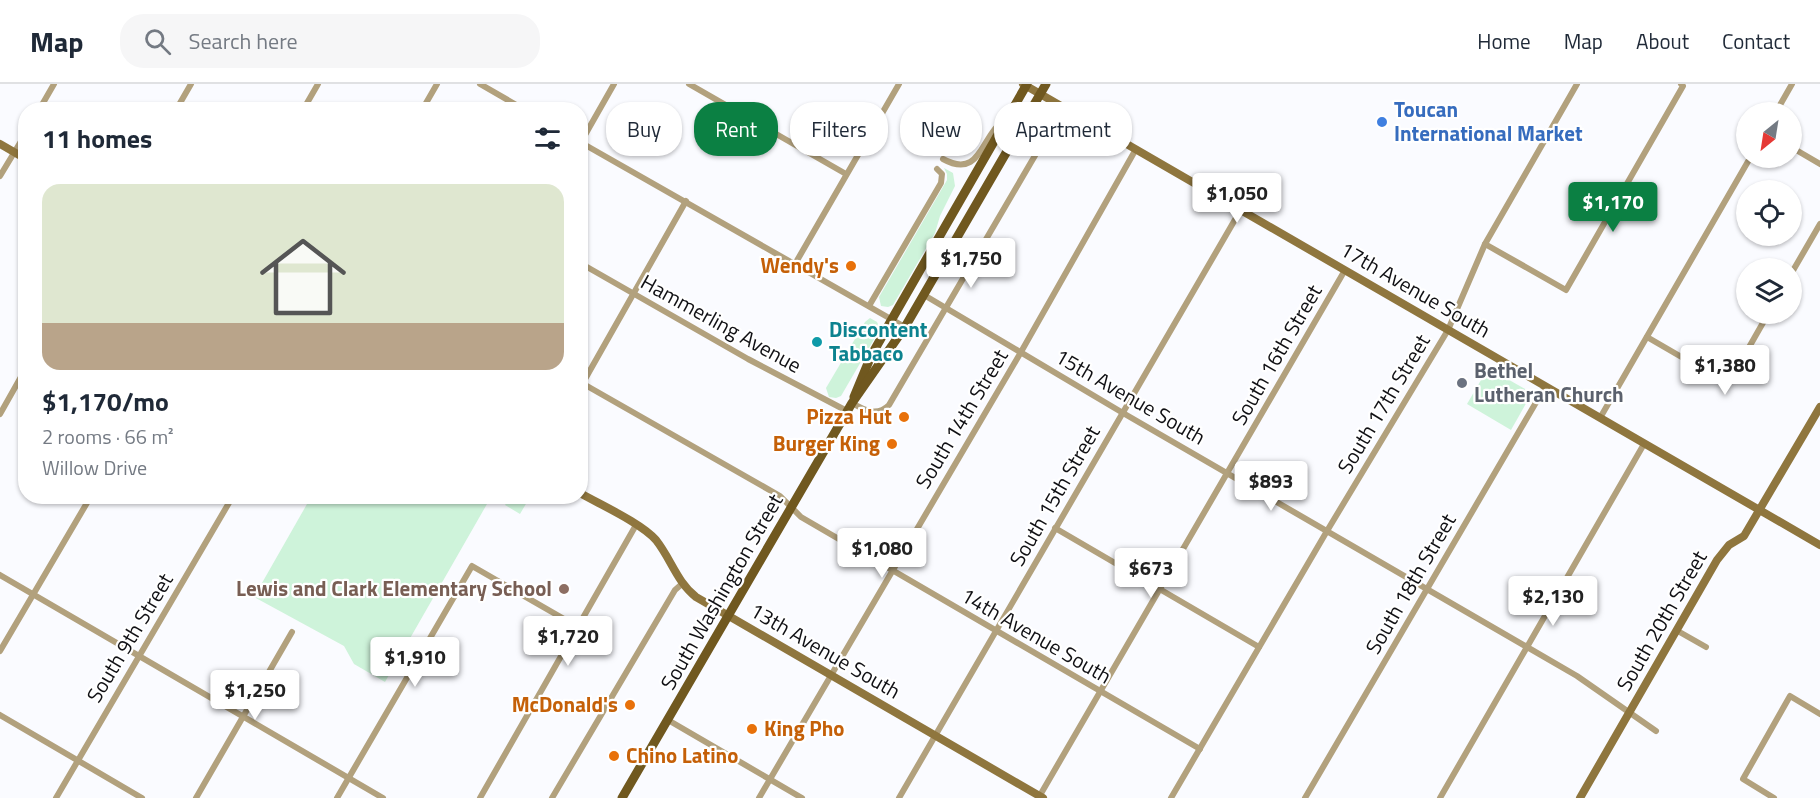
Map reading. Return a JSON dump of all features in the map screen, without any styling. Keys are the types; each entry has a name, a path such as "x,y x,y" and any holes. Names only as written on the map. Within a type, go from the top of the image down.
{"main road":[{"name":"South Washington Street","path":"622,798 849,407 905,327 1046,84"},
{"name":"South Washington Street","path":"1016,102 1025,85"},
{"name":"South Washington Street","path":"849,407 871,356 994,142"}],"street":[{"path":"44,102 54,84"},
{"path":"181,102 191,84"},
{"path":"308,102 318,84"},
{"path":"427,102 437,84"},
{"path":"480,84 511,102"},
{"path":"588,130 614,84"},
{"path":"689,84 846,174"},
{"name":"South 17th Street","path":"1172,798 1327,531 1448,330 1485,244 1577,84"},
{"path":"1485,244 1566,290 1683,86 1681,84"},
{"path":"1782,102 1792,84"},
{"path":"795,264 897,85"},
{"name":"17th Avenue South","path":"1025,85 1055,102"},
{"path":"943,159 961,165 972,161 994,131"},
{"path":"0,144 18,155"},
{"path":"0,176 18,146"},
{"path":"588,146 905,327"},
{"name":"17th Avenue South","path":"1132,147 1820,545"},
{"name":"South 14th Street","path":"759,798 1021,352 1136,149"},
{"path":"1802,153 1820,164"},
{"path":"946,308 1035,156"},
{"path":"1600,418 1744,168"},
{"path":"869,306 941,183 942,174 937,169"},
{"path":"588,372 686,201"},
{"name":"South 15th Street","path":"899,798 1240,211"},
{"path":"1800,258 1820,224"},
{"name":"Hammerling Avenue","path":"588,268 748,359 849,407 876,412 885,409 946,308"},
{"name":"South 16th Street","path":"1040,797 1345,270"},
{"name":"15th Avenue South","path":"924,295 1577,676 1656,731"},
{"path":"1647,337 1728,384 1762,324"},
{"path":"0,414 18,382"},
{"name":"South 18th Street","path":"1305,798 1545,387"},
{"name":"14th Avenue South","path":"588,388 780,496 801,517 1200,749"},
{"name":"South 20th Street","path":"1582,797 1717,560 1730,545 1744,536 1820,407"},
{"path":"1440,798 1644,444"},
{"name":"13th Avenue South","path":"588,498 636,525 655,540 683,583 696,597 1040,797"},
{"path":"0,651 86,504"},
{"name":"South 9th Street","path":"56,798 228,504"},
{"path":"480,798 636,525"},
{"path":"1055,528 1259,647"},
{"path":"337,798 471,566 578,627"},
{"path":"0,575 383,798"},
{"path":"552,798 675,590 683,583"},
{"path":"1676,630 1706,647"},
{"path":"196,798 292,632"},
{"path":"1774,798 1743,779 1790,696 1820,714"},
{"path":"0,715 142,798"},
{"path":"668,720 802,798"}],"green space":[{"path":"944,168 953,173 955,186 940,216 935,233 893,305 881,306 879,297 947,180"},
{"path":"870,318 877,322 880,329 841,396 829,397 826,388 865,322"},
{"path":"1488,368 1532,393 1511,430 1467,404"},
{"path":"307,504 487,504 385,682 354,664 344,646 254,597"},
{"path":"506,504 526,504 520,514"}],"place":[{"name":"Toucan International Market","path":"1382,122"},
{"name":"Wendy's","path":"851,266"},
{"name":"Discontent Tabbaco","path":"817,342"},
{"name":"Bethel Lutheran Church","path":"1462,383"},
{"name":"Pizza Hut","path":"904,417"},
{"name":"Burger King","path":"892,444"},
{"name":"Lewis and Clark Elementary School","path":"564,589"},
{"name":"McDonald's","path":"630,705"},
{"name":"King Pho","path":"752,729"},
{"name":"Chino Latino","path":"614,756"}]}
